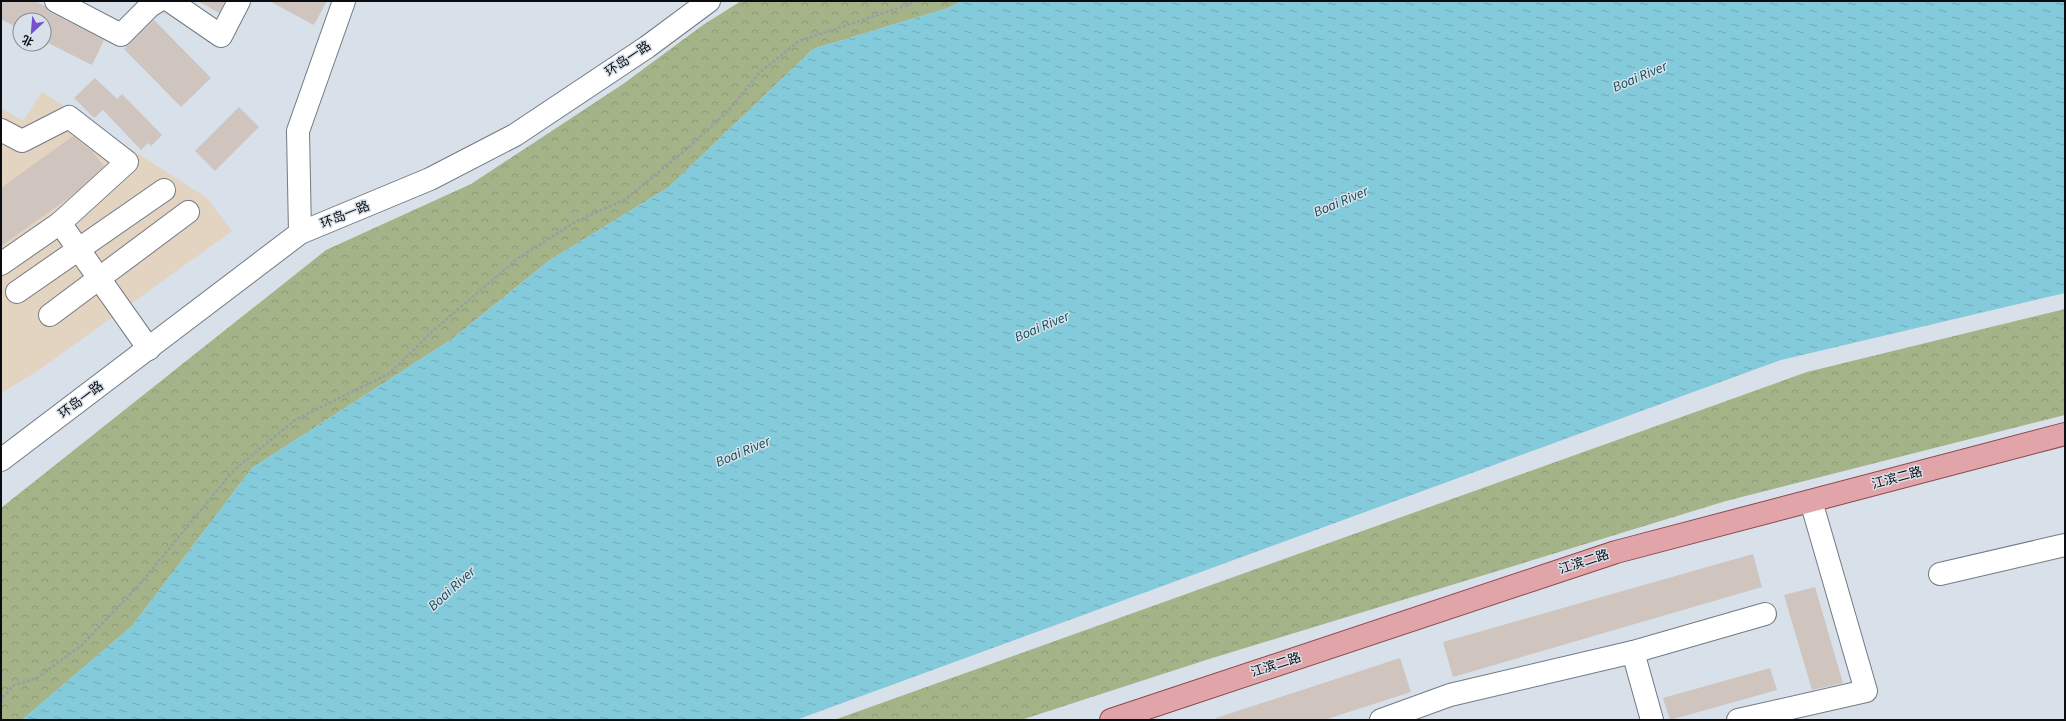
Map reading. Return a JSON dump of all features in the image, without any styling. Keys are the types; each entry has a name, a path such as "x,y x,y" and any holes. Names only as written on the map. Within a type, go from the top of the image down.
{"main road":[{"name":"江滨二路","path":"1111,720 1616,552 2065,434"}],"street":[{"path":"56,1 121,35 150,6 158,1"},
{"path":"170,1 221,36 239,1"},
{"path":"300,233 298,131 344,1"},
{"name":"环岛一路","path":"1,460 300,233 430,180 515,135 647,48 709,1"},
{"path":"1,130 22,141 69,117 127,162 60,223 1,264"},
{"path":"17,292 164,190"},
{"path":"50,315 188,212"},
{"path":"60,223 149,349"},
{"path":"1738,720 1866,691 1811,500"},
{"path":"1940,574 2065,544"},
{"path":"1381,720 1450,696 1633,652 1765,614"},
{"path":"1633,652 1652,720"}],"path":[{"path":"1,702 3,697 14,685 37,678 82,645 138,586 234,470 295,420 390,373 434,329 517,260 577,221 626,199 689,147 729,110 759,72 799,41 908,5 915,1"}],"shaded area":[{"path":"42,92 207,198 232,231 39,370 1,393 1,108 23,121"}],"green space":[{"path":"741,1 962,1 948,8 813,49 669,187 550,260 452,339 252,468 132,626 22,720 1,720 1,508 326,250 471,184 623,84 703,25"},
{"path":"2065,309 2065,415 1726,501 1206,660 1021,720 834,720 1807,372"}],"water":[{"name":"Boai River","path":"962,1 2065,1 2065,293 1781,360 796,720 22,720 132,626 252,468 452,339 550,260 669,187 813,49 948,8"}],"building":[{"path":"1,1 35,1 45,6 50,12 12,12 12,25 1,19"},
{"path":"198,1 225,1 219,13"},
{"path":"269,1 327,1 314,25"},
{"path":"52,13 104,40 92,65 52,45"},
{"path":"154,20 211,78 181,107 124,49"},
{"path":"95,78 117,99 122,94 162,135 151,146 148,143 141,150 103,110 94,118 74,98"},
{"path":"239,107 259,127 215,171 195,151"},
{"path":"73,136 93,152 104,166 74,194 1,246 1,188"},
{"path":"1753,554 1762,587 1453,677 1443,642"},
{"path":"1815,587 1843,683 1812,690 1784,595"},
{"path":"1400,658 1411,692 1324,720 1216,720 1216,718"},
{"path":"1770,668 1777,690 1670,720 1663,698"}]}
